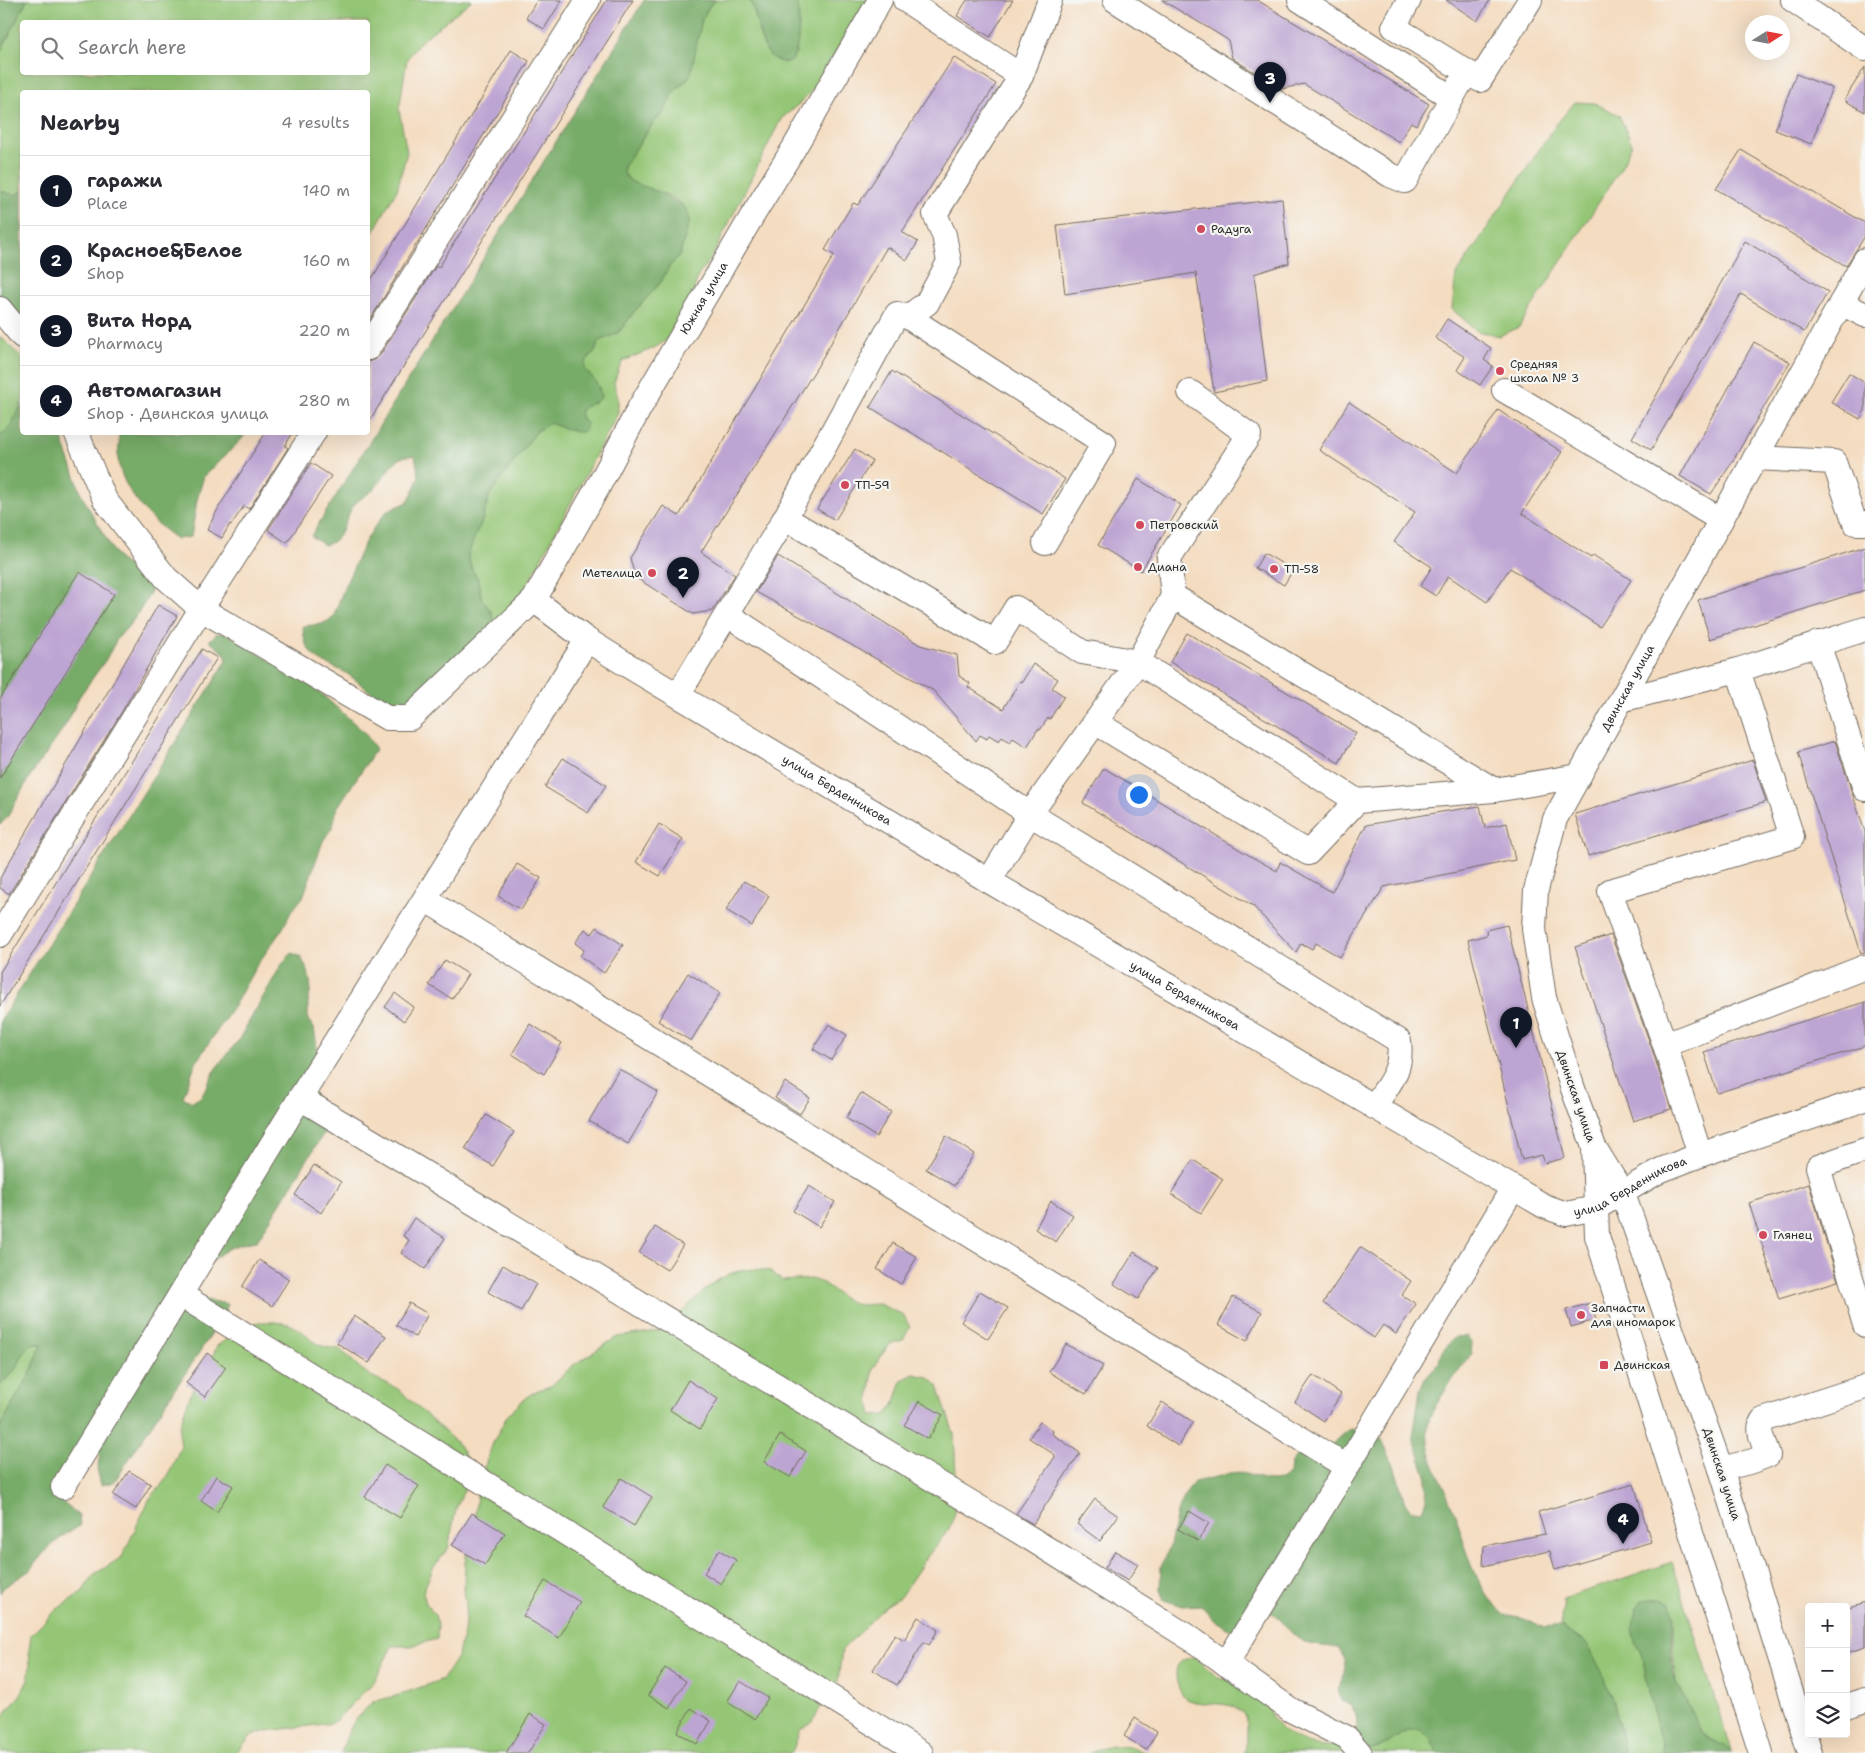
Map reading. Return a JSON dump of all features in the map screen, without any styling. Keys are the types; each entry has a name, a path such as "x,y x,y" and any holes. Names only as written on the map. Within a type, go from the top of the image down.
{"street":[{"path":"370,345 588,0"},
{"name":"Южная улица","path":"77,435 105,500 166,578 201,609 387,718 410,718 534,600 599,485 640,407 880,0"},
{"path":"905,0 1021,76"},
{"path":"908,317 927,303 949,262 944,235 934,214 1021,76 1050,0"},
{"path":"1115,0 1396,178 1405,181 1468,72"},
{"path":"1300,0 1452,98"},
{"path":"1409,0 1394,27 1480,80 1530,0"},
{"path":"1793,0 1865,49"},
{"name":"Двинская улица","path":"1805,1720 1721,1469 1623,1194 1594,1147 1572,1086 1544,998 1534,929 1536,890 1555,819 1865,260"},
{"path":"1841,303 1865,315"},
{"path":"0,309 20,334"},
{"path":"678,695 785,518 897,314 908,317 1104,442 1045,543"},
{"path":"1504,390 1721,520"},
{"path":"989,881 1030,814 1138,662 1173,596 1169,558 1249,435 1190,392"},
{"path":"0,935 201,609 312,435"},
{"path":"1755,458 1834,462 1855,523 1865,523"},
{"path":"785,518 995,642 1016,608 1082,652 1138,662 1357,801 1494,790 1579,776"},
{"path":"1173,596 1494,790"},
{"name":"улица Берденникова","path":"534,600 587,640 678,695 989,881 1544,1206 1566,1214 1596,1208 1623,1194 1661,1170 1865,1099"},
{"path":"728,615 1030,814 1398,1042 1401,1054 1398,1069 1374,1106"},
{"path":"1621,700 1738,670 1865,629"},
{"path":"63,1487 300,1098 426,900 587,640"},
{"path":"1818,644 1865,789"},
{"path":"1700,1155 1665,1045 1610,891 1792,837 1738,670"},
{"path":"1095,722 1308,852 1357,801"},
{"path":"426,900 1347,1468"},
{"path":"1665,1045 1865,967"},
{"path":"300,1098 1034,1540 1193,1640 1291,1710 1347,1738 1360,1753"},
{"name":"Двинская улица","path":"1594,1147 1597,1236 1761,1753"},
{"path":"1865,1150 1818,1167 1865,1326"},
{"path":"1226,1664 1347,1468 1512,1188"},
{"path":"180,1295 921,1753"},
{"path":"1721,1469 1768,1455 1760,1432 1760,1424 1763,1420 1865,1387"},
{"path":"1850,1705 1865,1700"},
{"name":"Двинская улица","path":"1808,1738 1810,1753"}],"green space":[{"path":"0,0 27,0 0,53"},
{"path":"27,0 472,0 421,41 407,59 399,110 407,152 397,190 370,237 370,90 20,90 20,192 15,195 0,191 0,53"},
{"path":"644,0 716,0 710,5 702,19 691,73 686,81 673,92 663,114 654,121 623,170 626,177 632,182 659,192 682,205 687,210 690,219 680,254 669,267 661,282 619,332 598,342 596,349 585,363 585,370 596,382 601,398 580,411 582,419 587,424 583,432 576,432 549,423 536,432 490,494 481,524 468,555 472,570 477,577 482,600 491,611 493,618 490,626 412,696 404,701 385,702 347,674 314,656 306,644 303,626 322,624 333,618 344,588 366,540 387,511 406,503 410,498 419,477 415,456 402,458 392,465 376,487 355,504 340,534 331,543 324,545 311,536"},
{"path":"716,0 750,0 763,44 768,52 784,63 796,54 798,0 871,0 864,5 813,89 781,119 713,255 698,276 691,299 667,340 654,348 623,361 614,383 618,398 618,413 519,601 490,626 487,605 482,600 477,577 472,570 468,555 481,524 490,494 536,432 549,423 576,432 582,419 580,412 587,404 594,403 600,389 585,370 584,363 596,350 598,342 619,332 661,282 669,267 680,254 690,219 685,208 668,195 635,183 623,171 626,163 655,121 663,114 673,92 686,81 702,19 710,5"},
{"path":"750,0 798,0 798,39 792,61 781,62 772,58 766,51"},
{"path":"1575,102 1594,103 1619,115 1632,144 1621,168 1519,327 1499,336 1477,331 1452,309 1456,275 1555,126"},
{"path":"0,191 15,195 20,192 20,314 0,300"},
{"path":"0,336 20,356 20,410 17,416 0,436"},
{"path":"20,407 20,435 61,435 82,496 112,549 119,559 154,585 132,622 117,639 105,661 79,697 69,719 30,776 8,816 0,825 0,436 10,425"},
{"path":"118,435 245,435 204,476 197,500 191,537 177,539 148,515 131,493 120,470 118,459"},
{"path":"217,633 227,634 316,689 364,732 376,749 337,808 333,826 323,841 303,897 291,912 283,928 255,968 234,1006 196,1062 183,1097 192,1102 201,1097 216,1068 238,1041 283,962 292,953 301,957 310,981 308,1020 314,1028 319,1059 314,1092 327,1128 257,1241 235,1246 219,1255 191,1285 206,1300 228,1304 223,1316 114,1482 101,1485 97,1469 100,1456 96,1446 69,1479 61,1501 79,1516 80,1526 67,1533 47,1549 29,1571 3,1588 0,1593 0,1427 29,1377 42,1344 33,1344 26,1349 17,1367 0,1386 0,1021 227,660 225,654 209,641"},
{"path":"742,1270 771,1271 782,1281 811,1279 823,1283 846,1300 859,1305 879,1304 903,1315 910,1327 903,1340 889,1344 873,1369 869,1399 872,1416 886,1415 894,1405 902,1380 914,1374 928,1377 938,1386 954,1434 957,1496 955,1513 949,1529 900,1597 887,1605 842,1650 838,1682 827,1694 813,1722 800,1730 792,1753 341,1753 354,1722 372,1702 399,1695 443,1679 457,1657 464,1632 466,1605 464,1590 465,1563 469,1536 474,1523 478,1485 493,1443 507,1416 525,1398 538,1390 551,1386 572,1366 617,1337 659,1331 671,1326 679,1315 718,1280"},
{"path":"258,1322 289,1324 303,1332 312,1341 325,1347 340,1349 371,1376 398,1389 459,1445 466,1458 467,1483 456,1509 448,1549 433,1568 423,1592 426,1604 435,1615 438,1627 437,1639 411,1646 392,1646 374,1682 333,1723 266,1731 251,1736 236,1753 0,1753 0,1720 21,1694 28,1680 31,1635 56,1610 83,1591 93,1575 122,1557 150,1498 169,1474 181,1446 179,1431 183,1415 194,1386 211,1360 217,1346 244,1327"},
{"path":"1466,1336 1472,1344 1471,1354 1435,1406 1429,1421 1428,1441 1432,1460 1454,1511 1474,1570 1489,1598 1502,1613 1531,1621 1544,1628 1562,1626 1585,1642 1602,1672 1614,1702 1625,1753 1437,1753 1431,1740 1421,1730 1407,1730 1387,1744 1374,1749 1359,1749 1355,1735 1357,1725 1356,1714 1351,1706 1342,1701 1337,1691 1346,1670 1345,1661 1338,1648 1304,1642 1294,1635 1281,1620 1266,1611 1233,1631 1214,1620 1201,1605 1183,1606 1164,1600 1160,1590 1161,1567 1170,1546 1177,1513 1187,1491 1194,1482 1238,1472 1270,1481 1281,1480 1290,1474 1291,1462 1298,1454 1321,1455 1339,1437 1351,1429 1381,1438 1395,1468 1405,1503 1412,1510 1422,1511 1426,1500 1427,1478 1413,1437 1420,1390 1425,1379 1439,1363 1441,1353 1455,1337"},
{"path":"33,1344 42,1344 29,1377 0,1427 0,1386 17,1367 26,1349"},
{"path":"1672,1562 1731,1751 1701,1733 1695,1723 1693,1712 1676,1683 1674,1614 1636,1608 1635,1637 1642,1654 1652,1707 1661,1739 1662,1753 1625,1753 1614,1702 1591,1651 1585,1642 1562,1626 1562,1599"},
{"path":"1662,1598 1671,1603 1673,1613 1672,1664 1676,1684 1692,1710 1700,1732 1732,1753 1662,1753 1661,1739 1652,1707 1642,1654 1638,1648 1633,1627 1635,1613 1642,1600"},
{"path":"1195,1657 1218,1678 1228,1680 1237,1677 1263,1685 1272,1719 1282,1730 1294,1738 1320,1747 1346,1744 1387,1744 1407,1730 1421,1730 1431,1740 1437,1753 1243,1753 1246,1745 1247,1730 1246,1719 1241,1712 1234,1707 1226,1705 1189,1700 1179,1689 1176,1679 1178,1665 1188,1658"},
{"path":"1112,1746 1132,1747 1146,1753 1089,1753"}],"building":[{"path":"537,0 562,0 544,29 526,18"},
{"path":"607,0 633,0 370,420 370,361 380,355 436,266 439,267"},
{"path":"967,0 1013,0 990,37 957,16"},
{"path":"1162,0 1257,0 1429,104 1416,125 1411,122 1399,142 1304,84 1281,89 1232,58 1228,40"},
{"path":"1446,0 1490,0 1477,21"},
{"path":"511,50 529,61 370,320 370,282"},
{"path":"954,57 996,84 902,232 918,242 907,260 887,247 817,367 701,552 735,575 712,611 693,614 635,577 630,558 663,506 679,516 834,255 825,250 853,203 858,205"},
{"path":"1865,67 1865,112 1844,100"},
{"path":"1796,74 1832,88 1811,144 1775,130"},
{"path":"1741,150 1865,223 1865,236 1846,266 1716,189"},
{"path":"1282,199 1289,263 1254,274 1267,381 1214,392 1196,273 1065,294 1057,225"},
{"path":"1745,241 1828,292 1804,332 1741,294 1651,450 1632,438"},
{"path":"1447,319 1491,348 1484,360 1493,366 1480,385 1457,370 1465,357 1435,338"},
{"path":"1754,342 1790,362 1731,464 1711,494 1680,476"},
{"path":"892,371 1065,479 1043,514 870,407"},
{"path":"1849,373 1865,383 1865,410 1860,419 1831,402"},
{"path":"1349,402 1457,473 1498,410 1562,452 1522,513 1591,558 1593,555 1631,580 1600,627 1510,568 1487,602 1448,576 1436,596 1420,586 1432,567 1394,542 1415,512 1319,450"},
{"path":"264,435 291,435 285,446 288,448 249,509 244,506 222,538 207,530 219,507"},
{"name":"ТП-59","path":"855,449 872,461 835,520 817,509"},
{"path":"311,463 331,476 287,543 268,530"},
{"name":"Петровский","path":"1138,479 1181,505 1141,571 1098,545"},
{"path":"1865,547 1865,590 1710,639 1698,600"},
{"name":"ТП-58","path":"1264,553 1293,570 1284,585 1255,568"},
{"path":"778,556 920,645 957,655 959,676 970,683 968,687 1003,709 1033,664 1058,679 1052,688 1064,696 1050,719 1048,718 1040,730 1038,729 1027,747 1013,738 1010,742 1002,737 999,741 989,735 987,739 980,735 976,741 934,691 756,592"},
{"path":"79,572 114,594 0,778 0,699"},
{"path":"158,605 177,616 121,713 9,894 0,888 0,878"},
{"path":"1187,633 1356,733 1339,763 1170,662"},
{"path":"202,649 217,658 0,1006 0,972"},
{"path":"1835,741 1865,832 1865,952 1861,953 1798,752"},
{"path":"563,758 606,785 588,813 545,787"},
{"path":"1753,760 1766,802 1588,856 1575,814"},
{"path":"1104,768 1277,871 1280,862 1332,892 1366,825 1480,806 1485,828 1507,823 1515,860 1384,887 1340,957 1316,943 1312,949 1301,943 1296,952 1253,906 1083,803"},
{"path":"659,824 683,839 660,876 636,862"},
{"path":"517,864 541,878 521,910 498,896"},
{"path":"744,881 769,896 752,926 726,910"},
{"path":"1507,925 1565,1158 1545,1163 1542,1155 1522,1160 1468,940 1487,935 1486,930"},
{"path":"597,927 623,945 604,973 580,956 584,950 575,943 585,929 592,934"},
{"path":"1611,935 1652,1049 1671,1109 1633,1121 1575,947"},
{"path":"445,960 468,974 452,999 429,985"},
{"path":"688,973 720,993 691,1041 658,1021"},
{"path":"395,993 414,1007 404,1021 385,1007"},
{"path":"1865,1002 1865,1046 1717,1093 1704,1052"},
{"path":"530,1024 562,1043 544,1074 512,1054"},
{"path":"829,1024 847,1035 831,1060 813,1049"},
{"path":"619,1069 658,1092 628,1144 589,1121"},
{"path":"785,1082 810,1098 800,1114 775,1098"},
{"path":"861,1093 891,1112 876,1137 846,1118"},
{"path":"486,1115 514,1132 493,1166 465,1149"},
{"path":"946,1136 974,1154 954,1186 926,1169"},
{"path":"1193,1160 1223,1179 1201,1213 1171,1194"},
{"path":"314,1165 341,1182 321,1213 295,1195"},
{"path":"1809,1184 1838,1281 1779,1299 1749,1203"},
{"path":"809,1186 835,1202 819,1227 793,1211"},
{"path":"1051,1201 1073,1215 1056,1242 1035,1229"},
{"path":"414,1218 445,1238 425,1269 401,1253 409,1240 403,1236"},
{"path":"655,1227 683,1245 667,1270 639,1253"},
{"path":"893,1243 917,1257 901,1284 877,1269"},
{"path":"1360,1247 1411,1281 1402,1295 1416,1304 1396,1334 1383,1325 1374,1338 1323,1303"},
{"path":"1134,1252 1158,1268 1138,1299 1114,1284"},
{"path":"259,1260 289,1279 272,1306 242,1287"},
{"path":"503,1265 536,1284 521,1311 488,1292"},
{"path":"980,1291 1008,1308 988,1339 961,1322"},
{"path":"1233,1297 1262,1312 1247,1341 1218,1325"},
{"path":"409,1303 428,1314 415,1337 396,1325"},
{"name":"Запчасти для иномарок","path":"1591,1303 1596,1320 1571,1327 1566,1310"},
{"path":"354,1316 386,1336 369,1363 337,1343"},
{"path":"1066,1344 1103,1366 1086,1394 1049,1372"},
{"path":"207,1353 226,1367 205,1397 186,1383"},
{"path":"1313,1375 1341,1394 1324,1421 1295,1402"},
{"path":"688,1380 718,1399 700,1429 670,1410"},
{"path":"919,1401 943,1415 928,1439 904,1425"},
{"path":"1162,1402 1193,1422 1178,1446 1147,1426"},
{"path":"1040,1422 1053,1431 1052,1434 1080,1453 1033,1524 1016,1514 1055,1457 1055,1455 1029,1438"},
{"path":"780,1435 806,1451 790,1477 764,1462"},
{"path":"385,1465 419,1486 400,1518 365,1497"},
{"path":"129,1471 151,1484 136,1509 113,1495"},
{"path":"216,1476 233,1486 217,1512 201,1501"},
{"path":"621,1478 652,1497 634,1526 603,1507"},
{"path":"1634,1484 1651,1542 1555,1570 1550,1551 1483,1566 1484,1546 1545,1534 1538,1512"},
{"path":"1095,1499 1118,1516 1100,1541 1077,1524"},
{"path":"1189,1511 1209,1523 1198,1541 1178,1529"},
{"path":"472,1513 505,1533 485,1565 452,1545"},
{"path":"719,1550 736,1560 721,1584 704,1573"},
{"path":"1115,1551 1138,1564 1128,1581 1105,1568"},
{"path":"545,1581 580,1602 559,1638 523,1616"},
{"path":"1865,1602 1865,1647 1850,1652 1850,1648 1850,1607"},
{"path":"918,1617 938,1630 929,1645 924,1642 897,1685 873,1670 895,1634 904,1640"},
{"path":"665,1668 686,1681 669,1708 648,1695"},
{"path":"740,1681 768,1698 755,1719 727,1702"},
{"path":"691,1708 711,1721 697,1744 677,1732"},
{"path":"530,1714 546,1724 528,1753 506,1753"},
{"path":"1135,1718 1157,1732 1146,1750 1124,1736"}],"place":[{"name":"Вита Норд","path":"1270,103"},
{"name":"Радуга","path":"1201,229"},
{"name":"Средняя школа № 3","path":"1500,371"},
{"name":"ТП-59","path":"845,485"},
{"name":"Петровский","path":"1140,525"},
{"name":"Диана","path":"1138,567"},
{"name":"ТП-58","path":"1274,569"},
{"name":"Метелица","path":"652,573"},
{"name":"Красное&Белое","path":"683,598"},
{"name":"гаражи","path":"1516,1048"},
{"name":"Глянец","path":"1763,1235"},
{"name":"Запчасти для иномарок","path":"1581,1315"},
{"name":"Двинская","path":"1604,1365"},
{"name":"Автомагазин","path":"1623,1544"}]}
